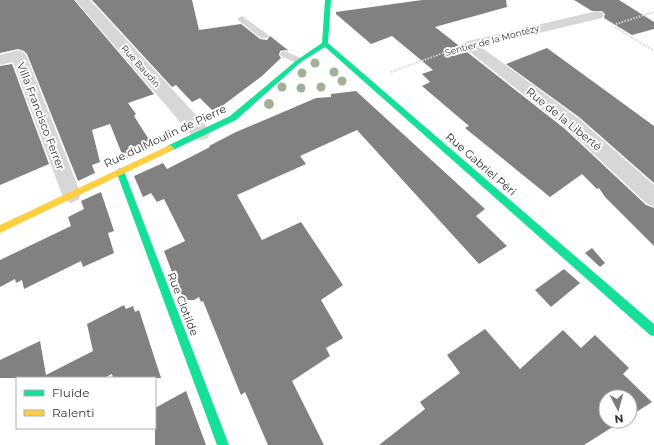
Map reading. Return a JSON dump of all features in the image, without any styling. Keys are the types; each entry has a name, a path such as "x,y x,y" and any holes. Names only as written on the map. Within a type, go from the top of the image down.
{"street":[{"name":"Rue Baudin","path":"82,0 201,133"},
{"path":"325,44 328,0"},
{"name":"Sentier de la Montézy","path":"469,44 597,15"},
{"name":"Rue du Moulin de Pierre","path":"0,228 233,118 299,61 325,44"},
{"name":"Rue Gabriel Péri","path":"325,44 654,331"},
{"name":"Rue de la Liberté","path":"469,44 572,123 654,198"},
{"name":"Villa Francisco Ferrer","path":"0,60 18,55 71,194"},
{"name":"Rue Clotilde","path":"120,171 223,445"}],"lane":[{"path":"242,19 264,36"},
{"path":"285,54 299,61"}],"path":[{"path":"613,25 654,12"},
{"name":"Sentier de la Montézy","path":"366,80 469,44"}],"building":[{"path":"0,0 74,0 154,94 128,103 136,114 134,116 153,146 127,158 125,153 122,154 110,124 92,130 100,162 92,165 95,173 78,181 27,54 18,49 0,53"},
{"path":"92,0 192,0 199,30 241,24 260,39 267,40 270,36 289,51 280,51 279,55 281,58 262,76 214,112 200,98 192,102 176,85 172,87"},
{"path":"422,0 506,0 507,7 435,27 565,129 646,205 654,208 654,246 605,197 599,188 597,189 582,174 550,197 465,128 469,126 422,86 430,82 422,74 433,70 392,36 371,44 336,14 336,12"},
{"path":"574,0 619,0 654,22 654,29 632,35 604,18 605,14 602,11 592,11"},
{"path":"547,48 654,126 654,183 579,117 506,64"},
{"path":"12,64 49,164 0,185 0,66"},
{"path":"356,91 485,209 476,216 507,246 479,264 357,130 300,156 306,164 237,195 262,240 301,222 343,285 321,300 343,338 326,348 330,356 292,381 324,445 268,445 245,392 241,395 203,301 201,302 199,297 194,300 184,300 173,275 164,251 185,241 164,199 157,202 151,193 143,197 134,176 163,163 167,169 234,133 316,98 331,97 331,94"},
{"path":"101,192 114,231 108,233 114,253 83,267 81,261 24,289 22,280 16,283 15,279 0,287 0,260 71,226 68,217 84,209 81,201"},
{"path":"592,248 605,263 600,267 585,253"},
{"path":"564,269 580,283 551,307 535,290"},
{"path":"124,305 126,309 133,306 135,312 139,310 161,378 113,377 112,374 106,377 0,378 0,360 40,341 46,375 93,351 87,324"},
{"path":"485,329 520,369 563,330 581,348 595,335 629,368 623,374 652,402 638,411 638,389 598,389 598,429 609,429 584,445 379,445 425,409 420,402 460,373 447,355"},
{"path":"186,391 206,445 155,445 156,407"}],"traffic: fast":[{"path":"328,0 325,44 654,331"},
{"path":"170,148 233,118 299,61 325,44"},
{"path":"120,171 223,445"}],"traffic: slow":[{"path":"0,229 170,148"}]}
